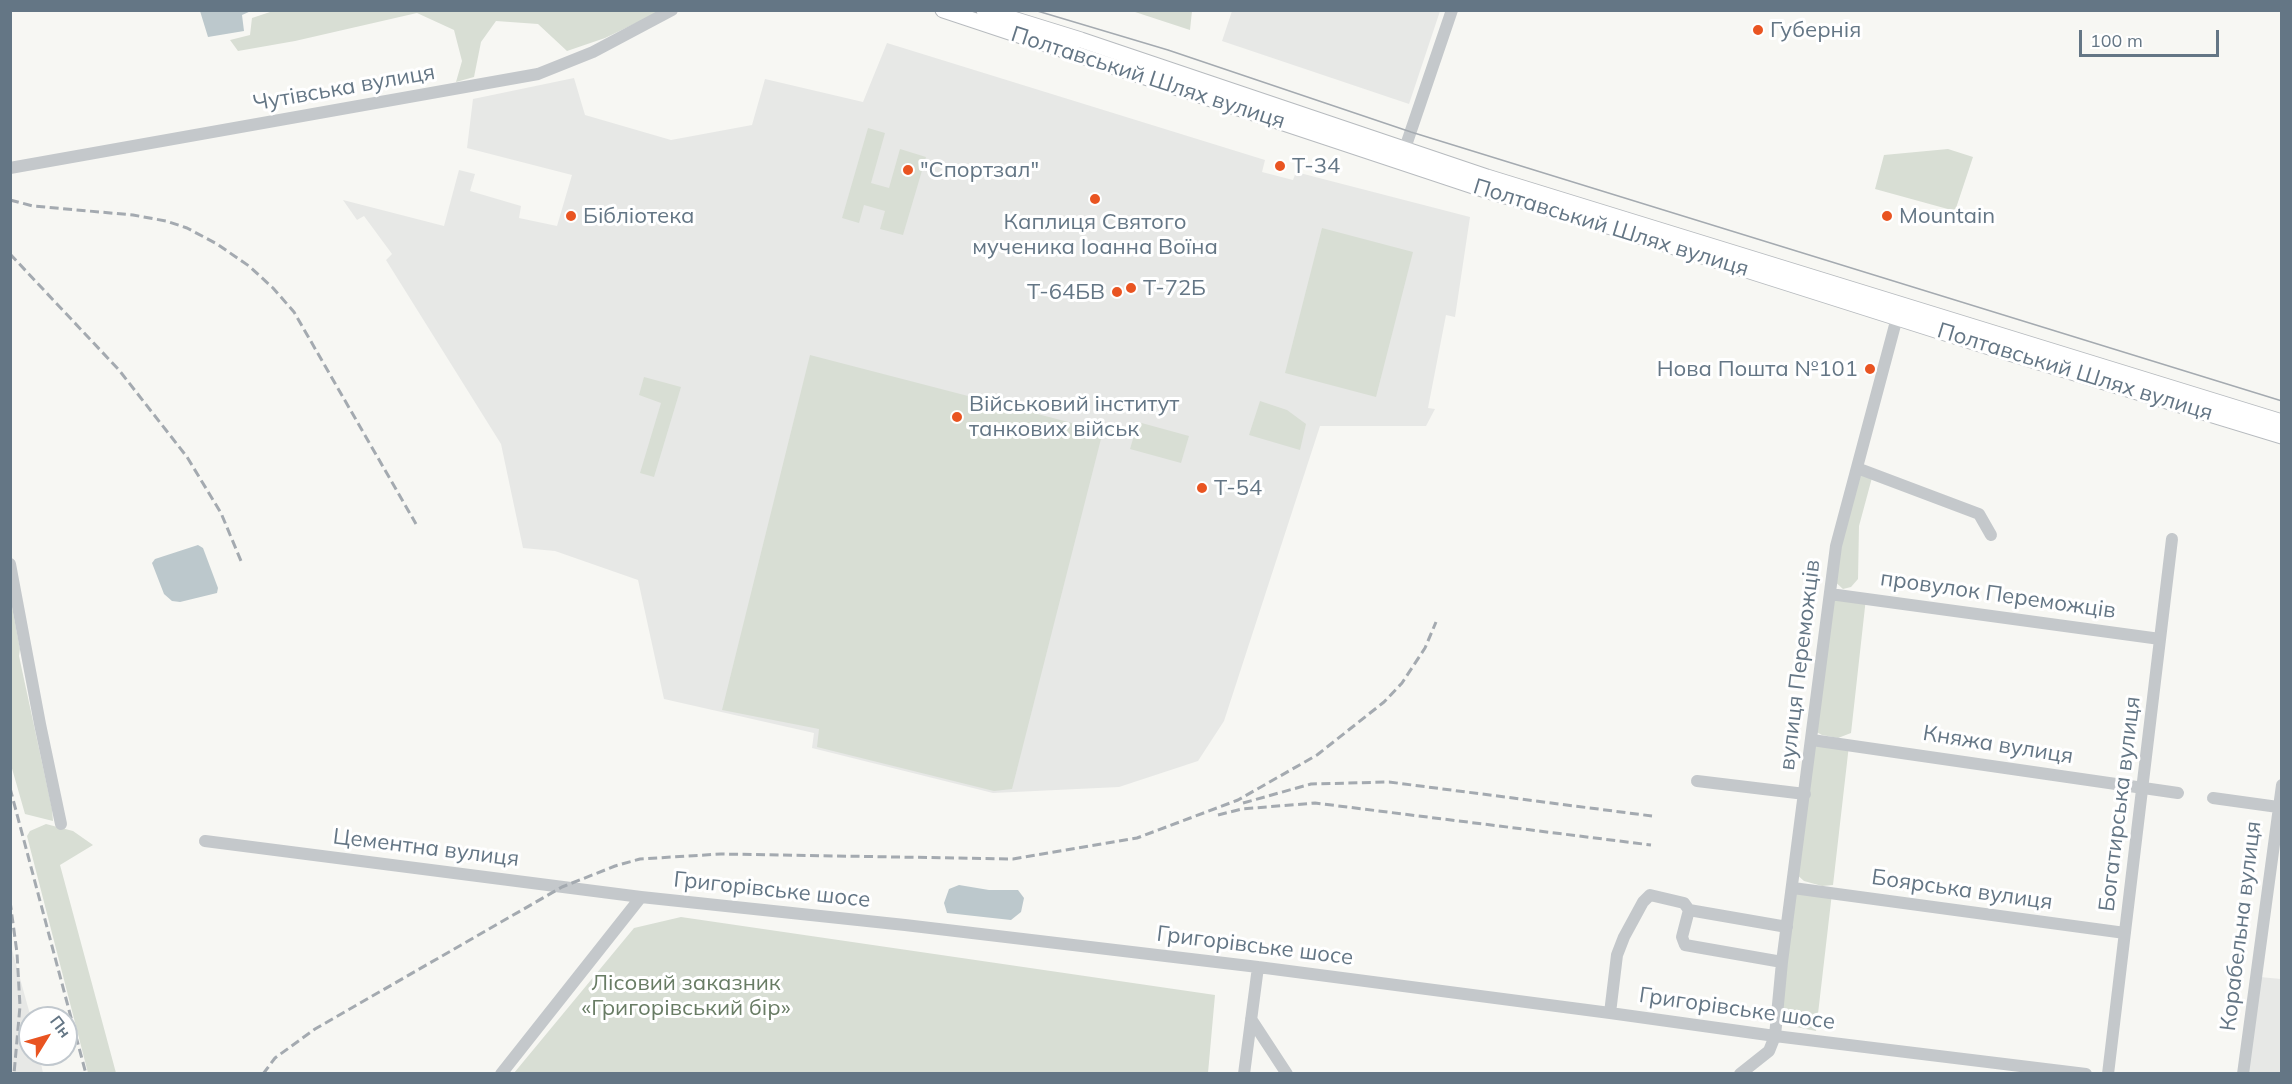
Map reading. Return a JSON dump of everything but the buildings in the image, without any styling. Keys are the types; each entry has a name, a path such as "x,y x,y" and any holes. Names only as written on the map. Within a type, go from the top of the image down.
{"main road":[{"name":"Полтавський Шлях вулиця","path":"943,10 2282,435"},
{"name":"Полтавський Шлях вулиця","path":"984,10 1081,40 1403,155"},
{"name":"Полтавський Шлях вулиця","path":"1898,312 2282,422"}],"street":[{"name":"Чутівська вулиця","path":"10,168 538,74 593,52 672,10"},
{"path":"1403,155 1452,10"},
{"name":"вулиця Переможців","path":"1775,1036 1782,962 1836,546 1898,312"},
{"path":"1857,468 1979,514 1991,535"},
{"name":"Богатирська вулиця","path":"2108,1074 2144,789 2172,539"},
{"path":"10,564 61,824"},
{"name":"провулок Переможців","path":"1830,594 2160,639"},
{"name":"Княжа вулиця","path":"1812,740 2178,794"},
{"path":"1697,781 1805,794"},
{"name":"Корабельна вулиця","path":"2243,1074 2282,785"},
{"path":"2212,798 2278,807"},
{"name":"Цементна вулиця","path":"205,841 641,897"},
{"name":"Боярська вулиця","path":"1793,888 2125,933"},
{"path":"1610,1013 1617,955 1646,897 1653,895 1684,903 1689,910 1787,927"},
{"name":"Григорівське шосе","path":"501,1074 641,897 905,925 1258,968 1610,1013 1981,1068 2086,1074"},
{"path":"1689,910 1682,938 1685,945 1782,962"},
{"path":"1244,1074 1258,968"},
{"path":"1251,1019 1287,1074"},
{"path":"1740,1074 1769,1052 1775,1036"}],"shaded area":[{"path":"200,10 251,11 242,15 244,31 208,37"},
{"path":"1232,10 1440,11 1409,104 1222,41"},
{"name":"Військовий інститут танкових військ","path":"887,43 1265,160 1262,172 1293,180 1296,172 1470,217 1455,317 1446,315 1428,408 1435,409 1426,426 1320,426 1224,721 1198,761 1119,787 993,793 812,748 814,733 664,699 638,580 555,551 523,548 501,444 386,260 392,254 364,216 357,220 343,200 444,226 459,170 475,174 470,191 521,206 519,218 557,226 572,175 467,148 473,99 574,78 585,115 671,140 752,125 765,79 863,102"},
{"path":"198,545 203,548 218,588 217,593 180,602 172,601 164,594 152,563 155,559"},
{"path":"959,885 989,890 1018,890 1024,898 1021,912 1011,920 947,913 944,903 949,889"},
{"path":"11,946 28,1006 18,1006 18,1066 42,1066 43,1073 11,1073"},
{"path":"2260,977 2281,979 2281,1073 2247,1074"}],"green space":[{"path":"652,10 657,13 605,38 567,51 538,24 496,21 481,42 474,77 456,82 462,61 454,30 417,13 295,41 238,51 230,40 250,35 252,18 273,11"},
{"path":"1132,11 1192,11 1190,30"},
{"name":"\"Спортзал\"","path":"868,128 885,133 871,183 889,188 900,149 926,157 903,235 880,229 885,211 864,205 859,223 842,218"},
{"path":"1948,149 1973,157 1955,211 1875,189 1884,155"},
{"path":"1322,228 1413,252 1376,397 1285,373"},
{"path":"810,355 1103,431 1012,789 994,791 817,747 819,729 722,710"},
{"path":"644,377 681,387 654,477 640,473 661,403 639,395"},
{"path":"1260,401 1287,410 1306,424 1300,450 1249,435"},
{"path":"1138,422 1189,436 1181,463 1130,449"},
{"path":"1857,468 1873,474 1859,526 1858,579 1851,587 1843,589 1832,579"},
{"path":"1840,595 1866,598 1851,733 1838,738 1822,735 1813,730 1829,605"},
{"path":"10,596 20,649 19,656 53,821 25,814 11,765"},
{"path":"1812,740 1849,745 1833,885 1822,886 1804,881 1795,873"},
{"path":"46,824 73,831 93,845 60,865 116,1073 88,1073 78,1034 78,1006 71,1006 27,836 30,831"},
{"path":"1793,888 1832,893 1816,1031 1777,1023"},
{"name":"Лісовий заказник «Григорівський бір»","path":"681,917 1215,995 1208,1073 514,1073 634,928"}],"tram line":[{"path":"1034,10 1168,50 1411,132 2282,401"}],"railway":[{"path":"10,200 33,206 133,215 166,221 187,228 217,244 249,266 294,312 416,524"},
{"path":"10,254 119,370 187,457 221,513 241,561"},
{"path":"263,1074 275,1058 315,1029 562,887 615,866 640,859 721,854 1013,859 1137,838 1238,800 1317,755 1384,702 1402,683 1425,648 1436,622"},
{"path":"1243,803 1311,784 1389,782 1652,816"},
{"path":"10,788 86,1074"},
{"path":"1218,815 1242,809 1315,803 1651,845"},
{"path":"10,901 17,953 20,1006 14,1074"}],"place":[{"name":"Губернія","path":"1758,30"},
{"name":"T-34","path":"1280,166"},
{"name":"\"Спортзал\"","path":"908,170"},
{"name":"Каплиця Святого мученика Іоанна Воїна","path":"1095,199"},
{"name":"Бібліотека","path":"571,216"},
{"name":"Mountain","path":"1887,216"},
{"name":"Т-72Б","path":"1131,288"},
{"name":"Т-64БВ","path":"1117,292"},
{"name":"Нова Пошта №101","path":"1870,369"},
{"name":"Військовий інститут танкових військ","path":"957,417"},
{"name":"Т-54","path":"1202,488"}]}
